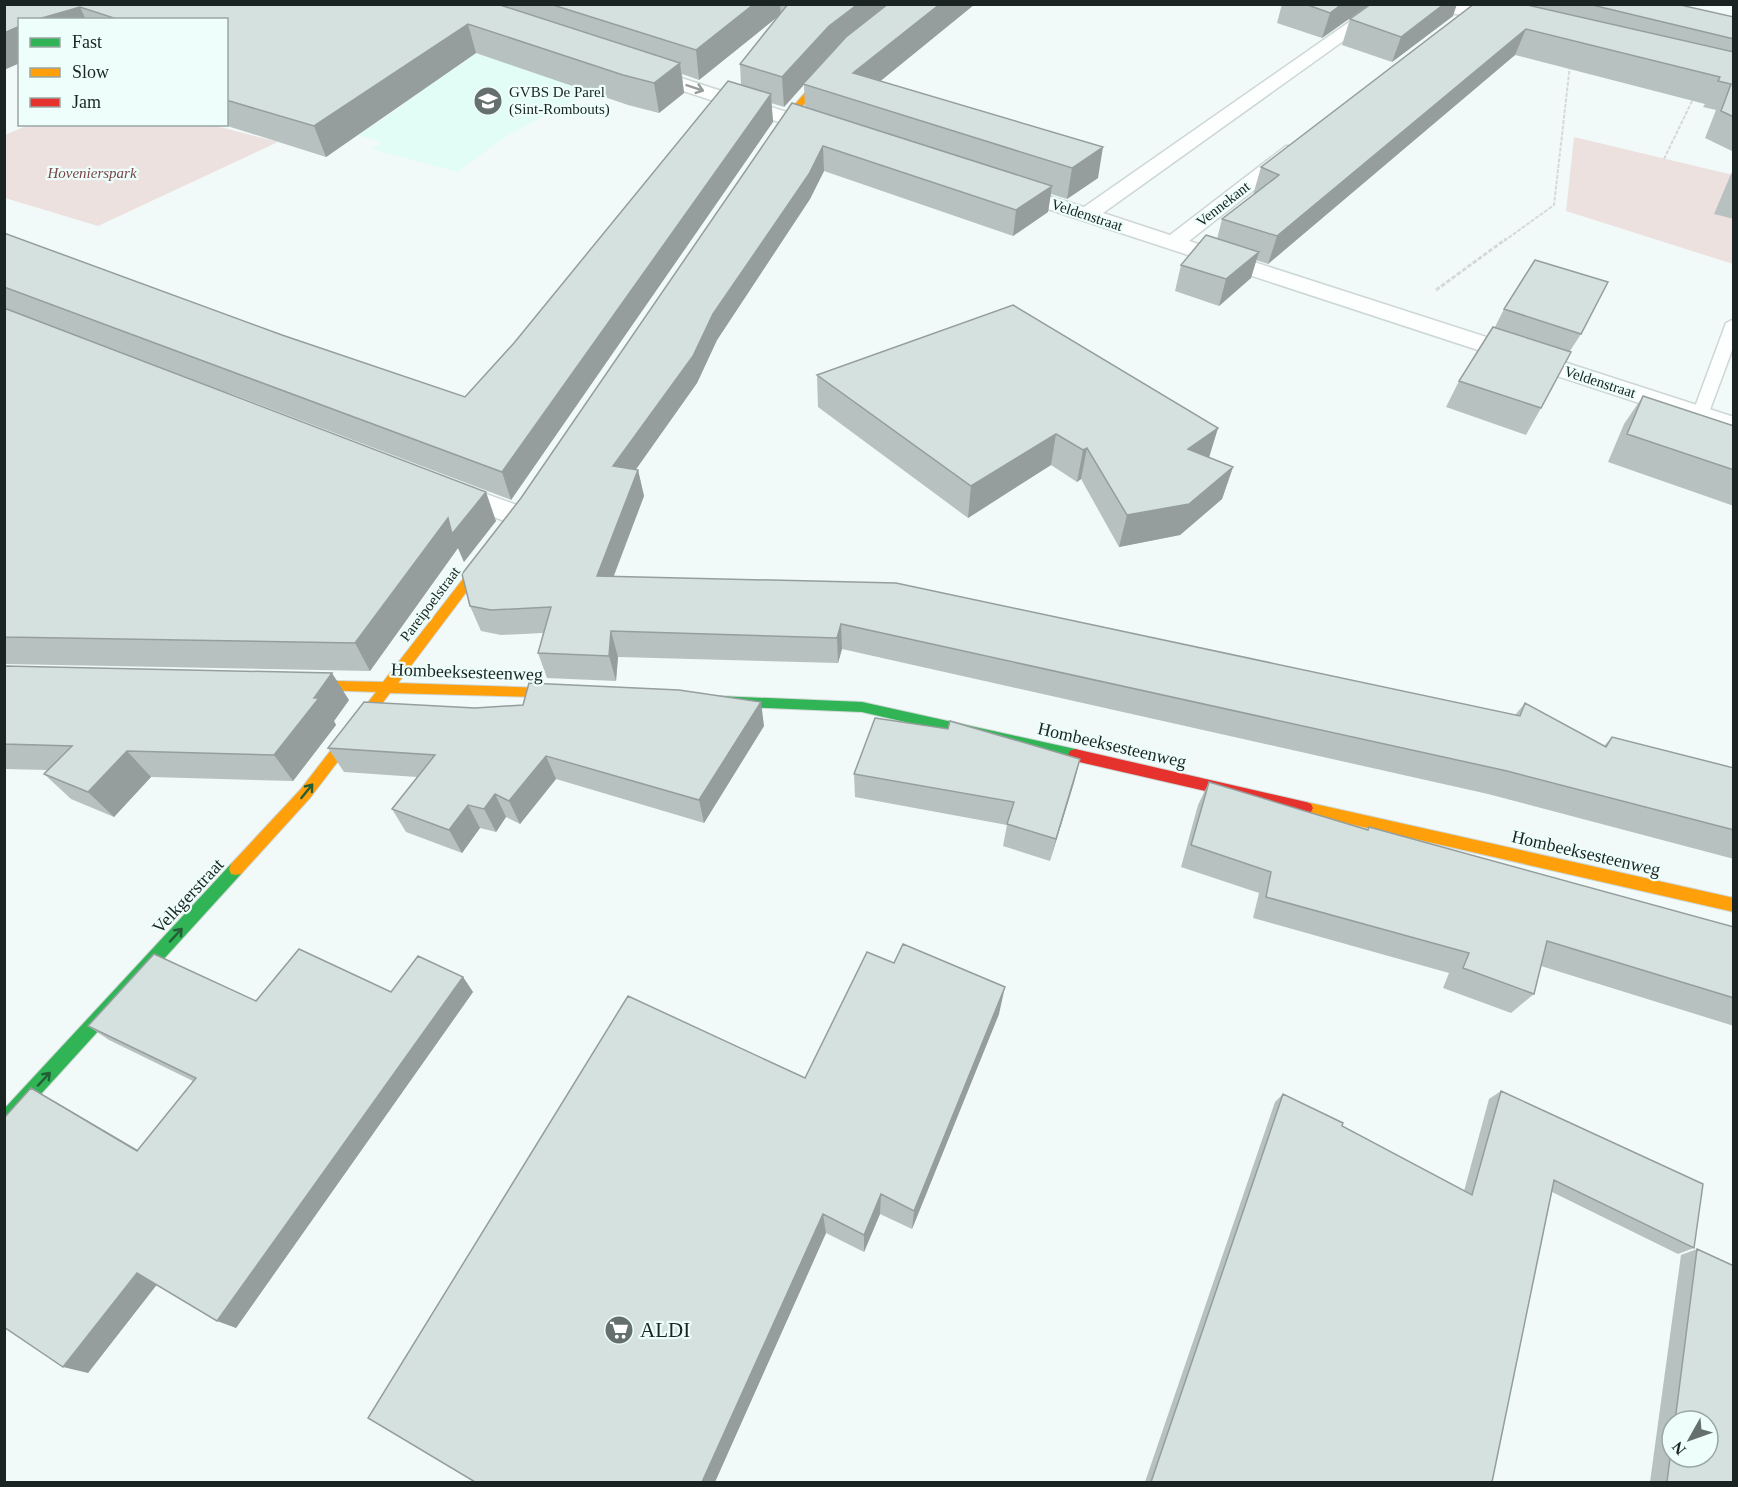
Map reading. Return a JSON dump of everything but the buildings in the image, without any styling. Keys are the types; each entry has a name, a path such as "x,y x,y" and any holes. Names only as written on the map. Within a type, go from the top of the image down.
{"main road":[{"path":"760,158 787,119 838,61 847,54"},
{"name":"Pareipoelstraat","path":"389,686 496,544"},
{"name":"Hombeeksesteenweg","path":"280,684 389,686 591,695"},
{"name":"Velkgerstraat","path":"4,1122 305,794 389,686"},
{"name":"Hombeeksesteenweg","path":"699,700 862,707 1734,905"}],"street":[{"path":"1087,214 1387,4"},
{"path":"1435,4 1528,26"},
{"path":"1455,26 1473,12"},
{"path":"619,63 842,136"},
{"name":"Vennekant","path":"1173,243 1305,142"},
{"name":"Veldenstraat","path":"987,183 1734,426"},
{"path":"427,481 518,516"}],"lane":[{"path":"1700,415 1734,323"}],"path":[{"path":"1399,316 1554,205 1570,59"},
{"path":"1664,159 1698,89"}],"shaded area":[{"name":"GVBS De Parel (Sint-Rombouts)","path":"483,32 594,93 590,92 508,135 457,172 372,149 382,142 358,135 406,103 360,89"}],"green space":[{"name":"Hovenierspark","path":"26,126 216,126 278,142 98,226 5,198 5,135"},
{"path":"1574,137 1733,175 1733,264 1566,211"}],"traffic: fast":[{"path":"717,701 862,707 1075,755"},
{"path":"4,1122 236,869"}],"traffic: slow":[{"path":"771,142 787,119 833,66"},
{"path":"236,869 305,794 491,551"},
{"path":"294,684 572,694"},
{"path":"1306,808 1734,905"}],"traffic: jam":[{"path":"1075,755 1306,808"}],"place":[{"name":"GVBS De Parel (Sint-Rombouts)","path":"488,101"},
{"name":"ALDI","path":"619,1330"}]}
